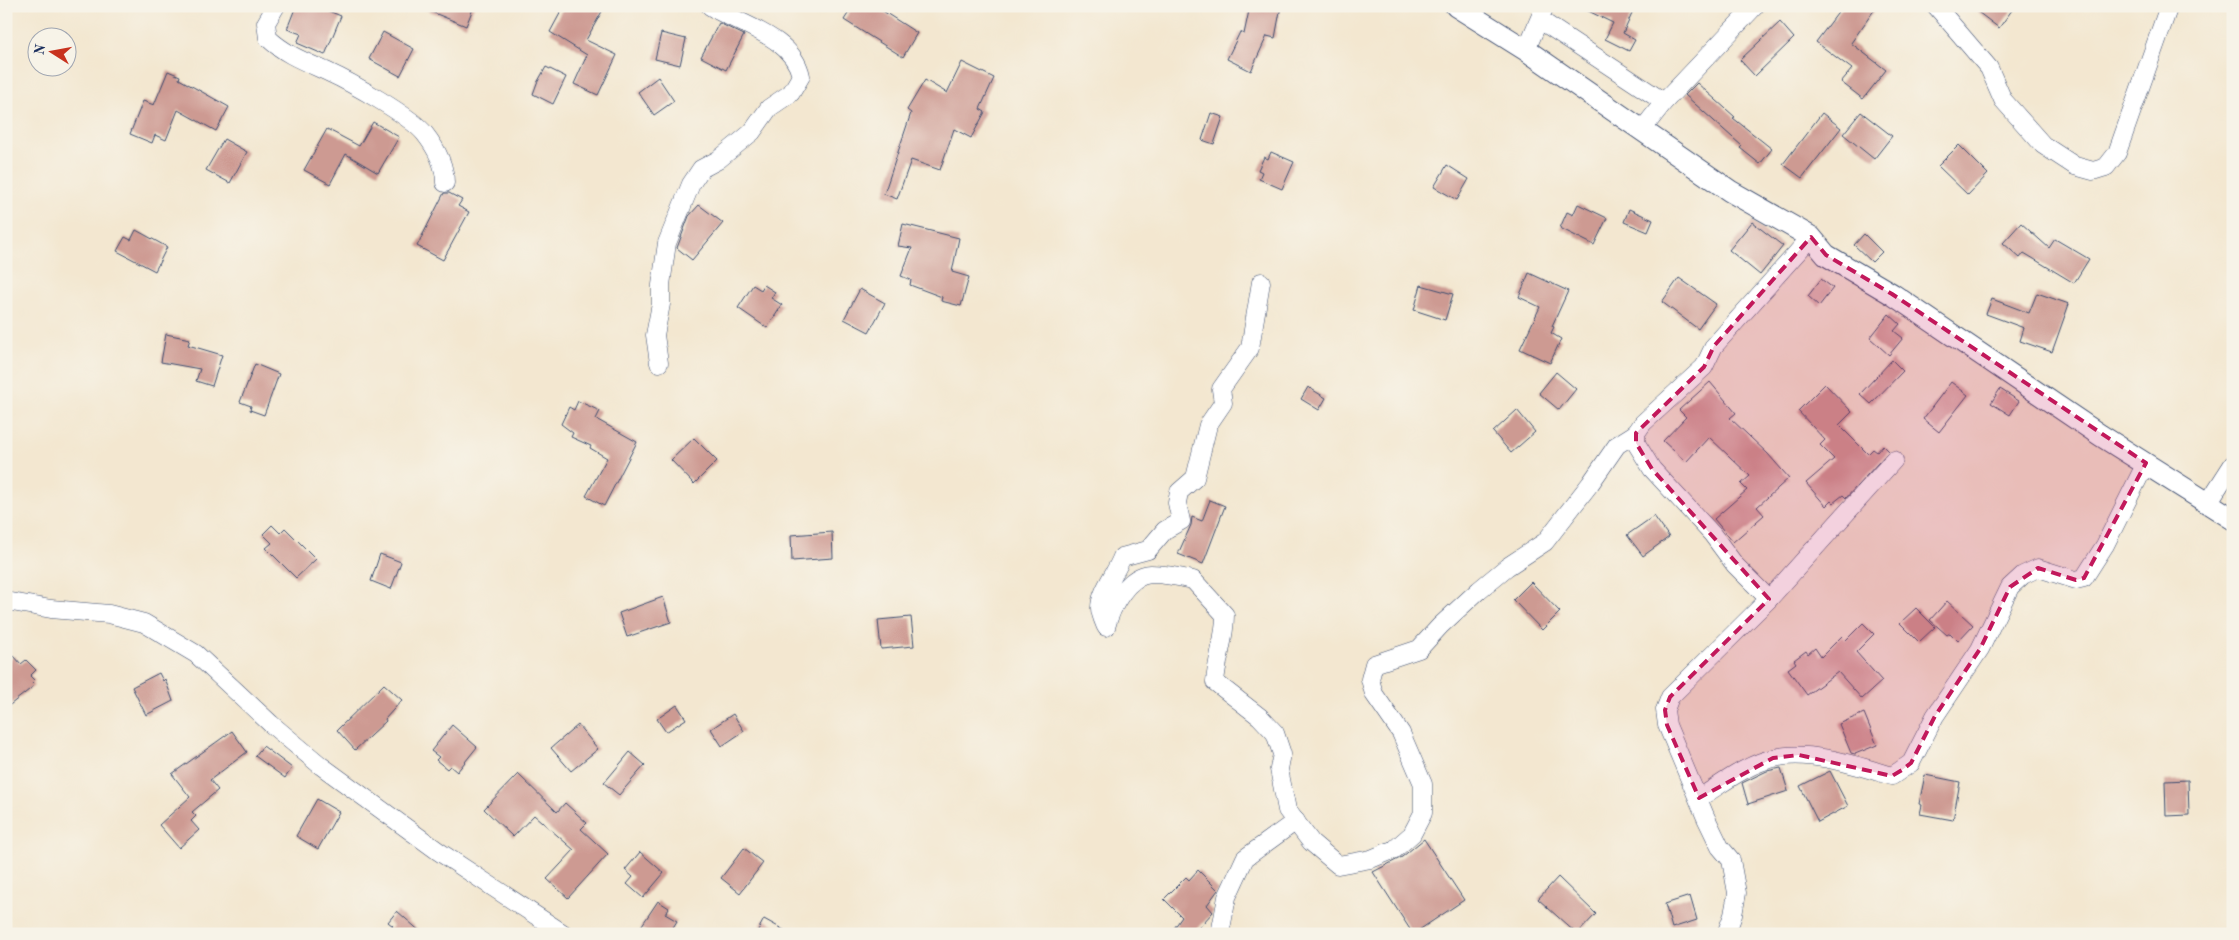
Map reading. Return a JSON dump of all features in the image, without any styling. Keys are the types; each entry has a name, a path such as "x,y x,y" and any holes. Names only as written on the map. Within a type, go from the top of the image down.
{"street":[{"path":"276,6 266,23 268,38 290,55 330,72 388,105 420,130 439,155 445,175 445,183"},
{"path":"659,363 655,335 661,304 661,285 667,243 691,184 701,169 718,160 752,132 769,108 791,93 801,76 799,64 781,46 763,33 710,6"},
{"path":"1456,6 1526,50 1730,191 1811,237 1826,255 1892,294 2100,435 2233,519"},
{"path":"1642,130 1664,102 1755,6"},
{"path":"1936,6 1989,68 2004,100 2043,145 2075,166 2093,171 2106,167 2117,153 2169,6"},
{"path":"1526,50 1543,13 1664,102"},
{"path":"1261,282 1250,348 1221,389 1224,403 1208,425 1195,478 1179,492 1177,503 1181,520 1164,530 1148,550 1134,552 1122,557 1116,573 1105,587 1100,609 1106,627 1109,616 1126,588 1138,578 1149,574 1193,580 1198,584 1205,595 1225,615 1225,632 1218,655 1214,682 1260,717 1275,733 1282,754 1279,769 1287,810 1311,842 1338,865 1371,859 1395,849 1412,834 1423,813 1424,784 1401,733 1374,694 1370,679 1374,664 1419,649 1440,626 1479,590 1507,567 1546,542 1617,445 1636,433 1643,423 1704,367 1714,346 1811,237"},
{"path":"1636,433 1636,443 1652,468 1712,534 1735,565 1769,599"},
{"path":"1726,934 1734,915 1737,893 1731,860 1720,847 1706,818 1667,725 1665,710 1670,697 1769,599 1894,460"},
{"path":"1699,798 1748,768 1773,758 1799,755 1892,776 1902,770 1911,763 1935,716 1980,649 2010,587 2023,575 2038,568 2076,580 2084,578 2105,545 2146,463"},
{"path":"2208,503 2233,464"},
{"path":"6,601 52,609 109,614 144,623 196,654 271,724 320,765 438,851 564,934"},
{"path":"1220,934 1227,897 1246,858 1296,822"}],"highlighted area":[{"path":"1811,237 1826,255 1892,294 2146,463 2084,578 2076,580 2038,568 2010,587 1980,649 1935,716 1911,763 1902,770 1892,776 1799,755 1773,758 1699,798 1667,725 1665,710 1670,697 1769,599 1652,469 1636,443 1636,433 1704,367 1714,346"}],"building":[{"path":"296,6 316,6 341,16 325,55 297,43 301,34 287,29"},
{"path":"417,6 474,6 466,26"},
{"path":"564,6 605,6 586,40 617,55 598,95 574,84 587,55 550,32"},
{"path":"853,6 875,6 917,33 903,57 844,20"},
{"path":"1250,6 1281,6 1275,38 1267,36 1251,71 1227,59 1240,32 1244,34"},
{"path":"1578,6 1635,6 1623,33 1635,40 1629,51 1605,39 1613,23"},
{"path":"1843,6 1877,6 1851,43 1886,70 1863,99 1841,82 1852,69 1816,42"},
{"path":"1970,6 2015,6 1999,28"},
{"path":"1780,22 1794,38 1755,76 1740,60"},
{"path":"719,23 744,35 726,70 701,57"},
{"path":"383,32 414,49 400,76 369,59"},
{"path":"661,33 686,39 680,65 655,59"},
{"path":"962,62 994,78 980,109 985,112 971,138 954,129 940,170 911,160 897,199 884,194 911,113 907,110 925,80 947,93"},
{"path":"546,67 566,77 553,104 533,94"},
{"path":"168,71 180,76 179,79 229,107 216,131 178,110 166,140 155,135 152,143 130,134 143,101 154,105"},
{"path":"658,77 674,101 654,115 638,92"},
{"path":"1697,83 1735,117 1733,118 1772,149 1760,164 1740,148 1742,146 1685,95"},
{"path":"1861,112 1892,136 1874,159 1843,134"},
{"path":"1211,113 1223,117 1214,144 1202,140"},
{"path":"1822,113 1841,128 1802,178 1783,164"},
{"path":"373,122 399,137 378,173 346,154 330,184 304,170 327,129 359,146"},
{"path":"224,139 247,152 230,183 206,170"},
{"path":"1959,145 1988,174 1968,195 1938,166"},
{"path":"1271,152 1294,162 1282,189 1259,179 1262,172 1258,170 1264,157 1268,159"},
{"path":"1447,165 1469,179 1457,200 1434,187"},
{"path":"444,193 449,193 462,200 458,206 469,212 443,260 417,246"},
{"path":"1578,204 1607,218 1594,245 1560,228 1567,212 1573,215"},
{"path":"699,205 723,223 692,260 677,248 689,216"},
{"path":"1629,209 1653,220 1648,232 1624,222"},
{"path":"1752,222 1783,246 1760,275 1729,250"},
{"path":"2021,223 2049,248 2055,239 2089,259 2074,283 2024,253 2020,258 2003,243"},
{"path":"903,224 959,238 952,272 969,277 961,306 941,301 942,297 910,285 911,280 901,276 912,248 898,246"},
{"path":"136,230 167,247 155,271 117,251 125,237 131,240"},
{"path":"1864,234 1882,252 1872,262 1854,245"},
{"path":"1529,273 1568,291 1552,326 1554,327 1551,333 1561,339 1550,363 1520,349 1540,307 1519,297"},
{"path":"1679,278 1716,304 1698,329 1662,302"},
{"path":"1821,279 1833,288 1819,306 1808,296"},
{"path":"753,285 761,290 764,285 775,292 771,298 782,305 767,328 738,308"},
{"path":"1421,285 1453,294 1445,320 1414,310"},
{"path":"860,289 885,303 869,332 844,319"},
{"path":"2037,293 2069,304 2052,352 2020,341 2024,328 1986,314 1992,299 2029,313"},
{"path":"1889,314 1900,324 1894,331 1903,338 1889,355 1870,338"},
{"path":"166,334 190,339 188,345 222,355 212,386 196,381 200,369 161,362"},
{"path":"1892,360 1903,371 1871,404 1860,394"},
{"path":"255,364 279,374 264,415 250,410 251,406 240,402"},
{"path":"1556,372 1576,389 1559,410 1539,393"},
{"path":"1710,382 1736,413 1730,418 1768,454 1789,478 1757,507 1764,515 1733,542 1714,519 1747,490 1741,484 1750,476 1709,437 1686,462 1663,441 1686,417 1679,410"},
{"path":"1951,382 1968,395 1939,432 1923,419"},
{"path":"1825,384 1852,412 1839,425 1868,454 1873,449 1877,452 1883,445 1889,451 1846,498 1843,495 1826,506 1806,483 1834,459 1820,445 1825,440 1798,411"},
{"path":"1308,387 1326,398 1319,410 1301,399"},
{"path":"2000,389 2019,401 2010,415 1991,403"},
{"path":"578,401 600,411 596,419 637,442 604,506 586,496 607,458 590,448 591,446 571,437 573,433 561,424 569,407 574,410"},
{"path":"1517,410 1535,432 1511,453 1493,432"},
{"path":"694,438 717,461 694,484 671,460"},
{"path":"1210,500 1225,506 1203,564 1178,554 1191,525 1192,517 1202,521"},
{"path":"1654,516 1669,537 1643,556 1627,535"},
{"path":"272,525 280,533 285,528 316,559 296,578 266,548 272,543 263,534"},
{"path":"832,532 833,558 792,561 791,535"},
{"path":"380,554 401,562 391,589 371,581"},
{"path":"1531,582 1560,612 1542,630 1513,600"},
{"path":"663,597 671,622 627,637 619,613"},
{"path":"1947,601 1973,625 1958,641 1950,633 1947,635 1930,620"},
{"path":"1916,608 1935,627 1919,642 1900,623"},
{"path":"911,617 914,646 881,649 878,620"},
{"path":"1863,623 1874,634 1856,652 1882,681 1862,699 1838,672 1807,695 1788,669 1796,663 1794,660 1806,651 1808,654 1815,648 1821,657 1842,636 1846,640"},
{"path":"14,656 21,664 26,660 36,670 30,676 35,681 32,684 34,686 6,708 6,663"},
{"path":"159,673 163,681 165,679 173,701 146,715 132,687"},
{"path":"384,684 402,700 385,719 386,721 355,750 337,730"},
{"path":"677,705 686,719 666,732 657,719"},
{"path":"1864,713 1877,745 1855,754 1851,753 1839,724"},
{"path":"733,714 744,731 722,746 711,729"},
{"path":"452,725 477,747 457,772 450,766 447,769 436,760 439,757 431,751"},
{"path":"578,725 598,749 571,771 551,748"},
{"path":"232,731 247,752 210,780 218,790 192,812 196,816 191,821 199,830 179,848 159,825 190,797 172,774"},
{"path":"263,746 292,768 285,778 255,756"},
{"path":"630,752 645,765 619,795 604,783"},
{"path":"1781,768 1788,791 1748,804 1742,783 1767,771"},
{"path":"1830,771 1848,806 1818,822 1800,786"},
{"path":"518,774 557,812 565,803 587,823 581,829 608,854 568,898 547,879 574,850 534,815 513,837 484,809"},
{"path":"1925,775 1960,782 1953,820 1920,814 1922,805 1919,804"},
{"path":"2188,780 2189,815 2166,816 2165,781"},
{"path":"317,799 339,812 318,849 296,836"},
{"path":"1424,839 1464,900 1413,934 1373,872 1402,857"},
{"path":"744,848 763,863 740,893 721,878"},
{"path":"640,852 664,873 643,898 627,884 633,877 625,870"},
{"path":"1198,870 1218,890 1207,905 1213,912 1193,934 1170,934 1182,917 1164,899 1186,877 1189,880"},
{"path":"1558,877 1596,914 1577,934 1538,899"},
{"path":"1690,896 1697,920 1672,928 1665,904"},
{"path":"658,901 669,908 665,914 677,921 669,934 649,934 640,928"},
{"path":"397,911 423,934 386,934 393,926 388,922"},
{"path":"764,919 791,934 756,934"}]}
